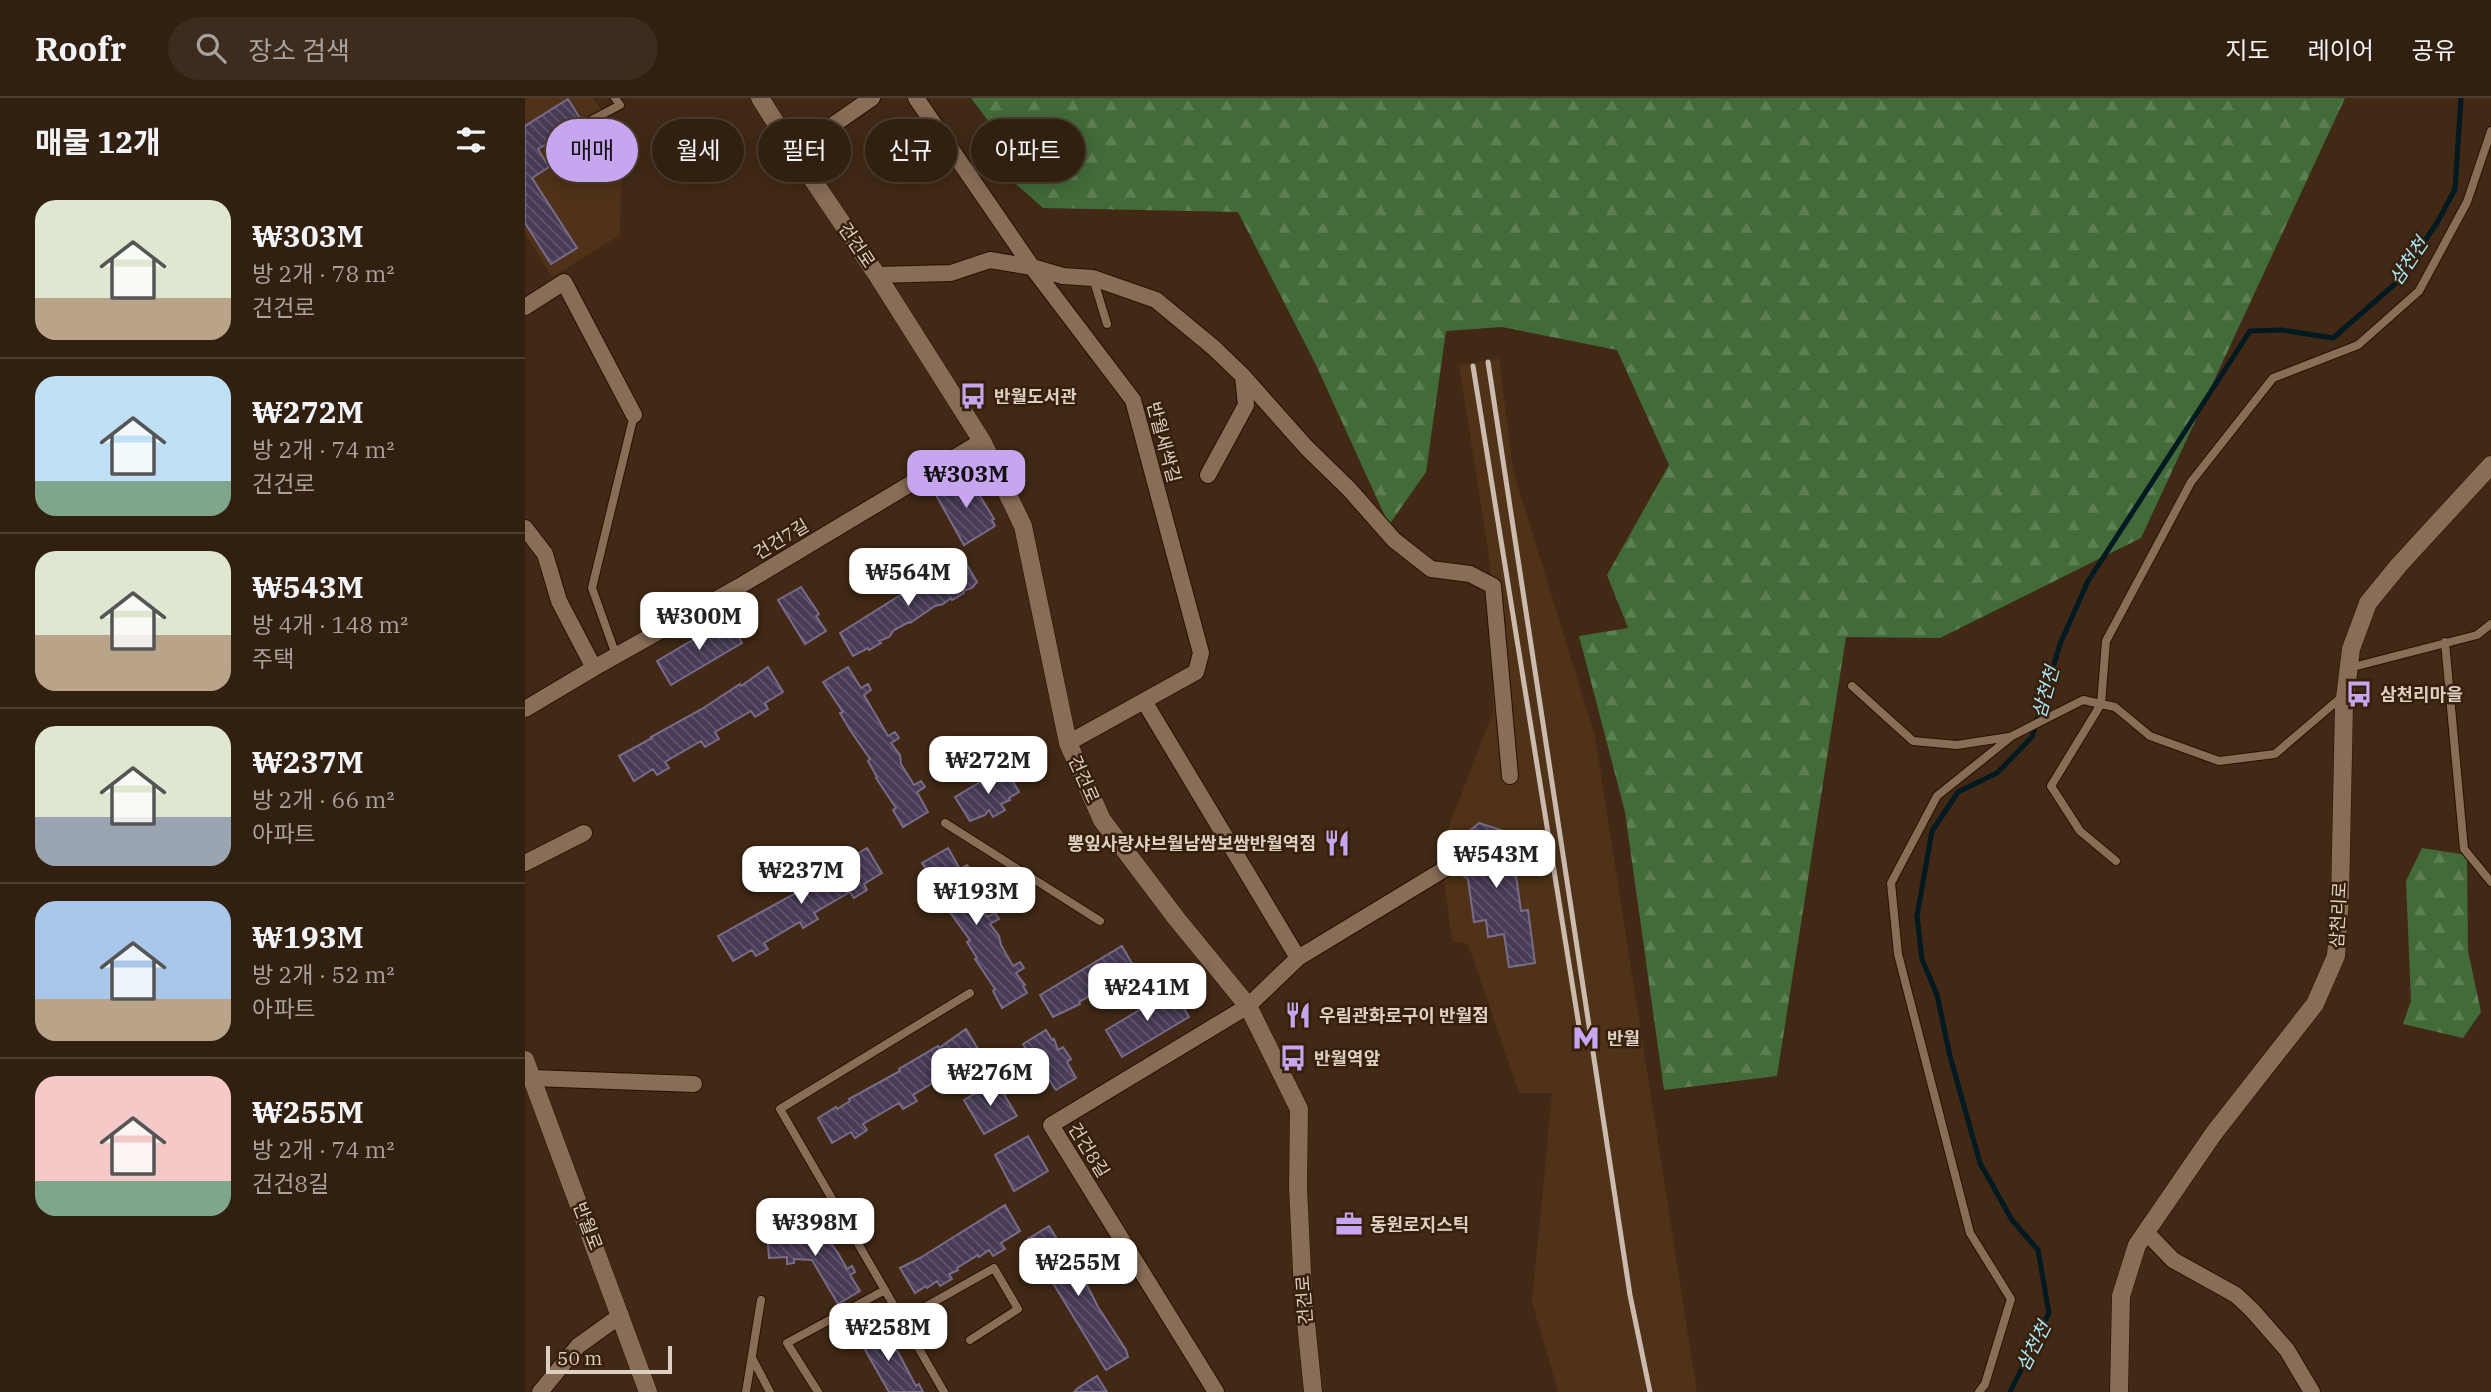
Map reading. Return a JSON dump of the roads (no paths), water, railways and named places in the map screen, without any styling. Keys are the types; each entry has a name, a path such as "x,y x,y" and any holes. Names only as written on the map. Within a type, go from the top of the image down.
{"street":[{"name":"건건로","path":"760,98 773,119"},
{"path":"841,119 872,98"},
{"name":"반월새싹길","path":"916,98 1032,267 1133,400 1201,653 1196,672 1068,743"},
{"name":"건건로","path":"813,182 877,275 982,441 1023,526 1068,743 1102,820 1176,918 1248,1006 1299,1109 1298,1187 1303,1293 1313,1392"},
{"path":"877,275 951,273 990,260 1032,267 1063,276 1093,278 1156,300 1243,376 1394,540 1431,569 1471,574 1493,586 1510,776"},
{"path":"525,307 564,282 634,415"},
{"path":"1208,475 1246,405 1243,376"},
{"name":"건건7길","path":"525,709 740,586 982,441"},
{"name":"삼천리로","path":"2119,1392 2121,1296 2137,1245 2214,1133 2315,1004 2336,956 2346,693 2351,649 2368,603 2399,565 2491,465"},
{"path":"525,528 545,554 559,601 594,668"},
{"path":"1144,701 1298,958"},
{"path":"525,863 584,833"},
{"path":"1248,1006 1298,958 1443,870"},
{"name":"건건8길","path":"1216,1392 1051,1125 1248,1006"},
{"name":"반월로","path":"525,1060 648,1392"},
{"path":"532,1078 694,1084"},
{"path":"2146,1232 2173,1260 2236,1295 2252,1310 2287,1350 2312,1392"},
{"path":"540,1392 578,1346 621,1315"}],"lane":[{"path":"594,119 620,106 615,98"},
{"path":"2116,861 2080,831 2051,786 2101,704 2106,641 2191,482 2273,378 2358,345 2419,291 2467,202 2491,131"},
{"path":"1093,278 1107,324"},
{"path":"616,655 592,588 634,415"},
{"path":"2349,668 2477,635 2491,624"},
{"path":"2445,642 2464,849 2491,882"},
{"path":"1852,686 1913,741 1957,745 2012,736"},
{"path":"1979,1392 1985,1384 2011,1298 1970,1233 1898,954 1891,883 1937,796 2012,736 2083,700 2115,707 2150,736 2219,761 2275,754 2346,693"},
{"path":"945,823 1100,921"},
{"path":"944,1392 780,1110 970,993"},
{"path":"902,1320 995,1268 1018,1309 970,1340"},
{"path":"818,1392 787,1343 885,1290"},
{"path":"746,1392 761,1300"},
{"path":"752,1358 770,1392"}],"waterway":[{"name":"삼천천","path":"2010,1392 2049,1313 2038,1250 2012,1220 1980,1163 1950,1056 1937,995 1922,959 1917,916 1932,831 1958,792 1997,773 2032,737 2060,644 2088,581 2250,331 2282,330 2333,338 2395,284 2437,223 2455,189 2461,98"}],"railway":[{"path":"1488,362 1630,1295 1650,1392"},
{"path":"1473,366 1579,1026"}],"place":[{"name":"반월도서관","path":"973,396"},
{"name":"삼천리마을","path":"2359,694"},
{"name":"뽕잎사랑샤브월남쌈보쌈반월역점","path":"1337,843"},
{"name":"우림관화로구이 반월점","path":"1298,1015"},
{"name":"반월","path":"1586,1038"},
{"name":"반월역앞","path":"1293,1058"},
{"name":"동원로지스틱","path":"1349,1224"}]}
